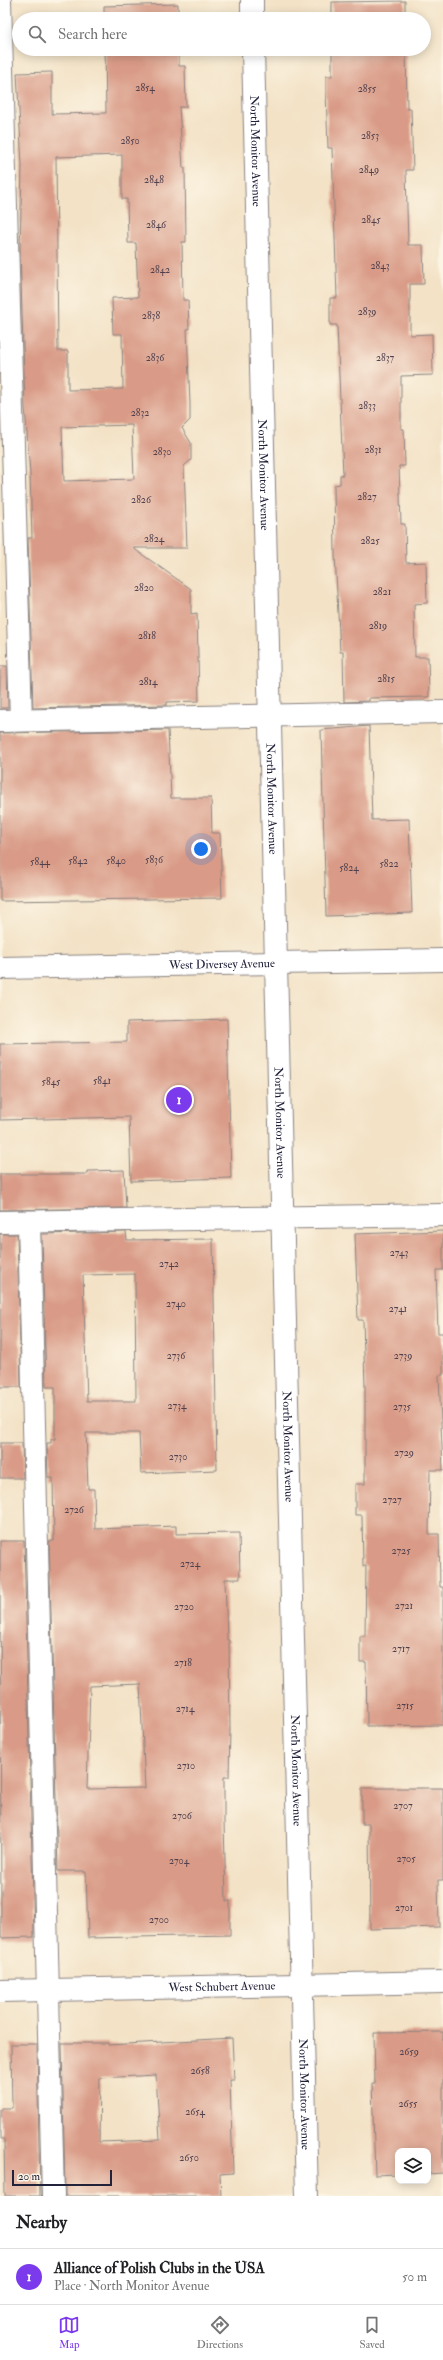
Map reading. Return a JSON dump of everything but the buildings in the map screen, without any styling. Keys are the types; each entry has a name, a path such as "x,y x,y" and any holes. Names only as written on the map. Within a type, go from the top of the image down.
{"street":[{"path":"0,0 10,720 443,712"},
{"path":"252,0 252,12"},
{"name":"North Monitor Avenue","path":"253,56 281,1218 307,2196"},
{"name":"West Diversey Avenue","path":"0,968 443,960"},
{"path":"0,1222 443,1215"},
{"path":"29,1222 53,2196"},
{"name":"West Schubert Avenue","path":"0,1991 443,1982"}],"place":[{"name":"Alliance of Polish Clubs in the USA","path":"179,1100"}]}
